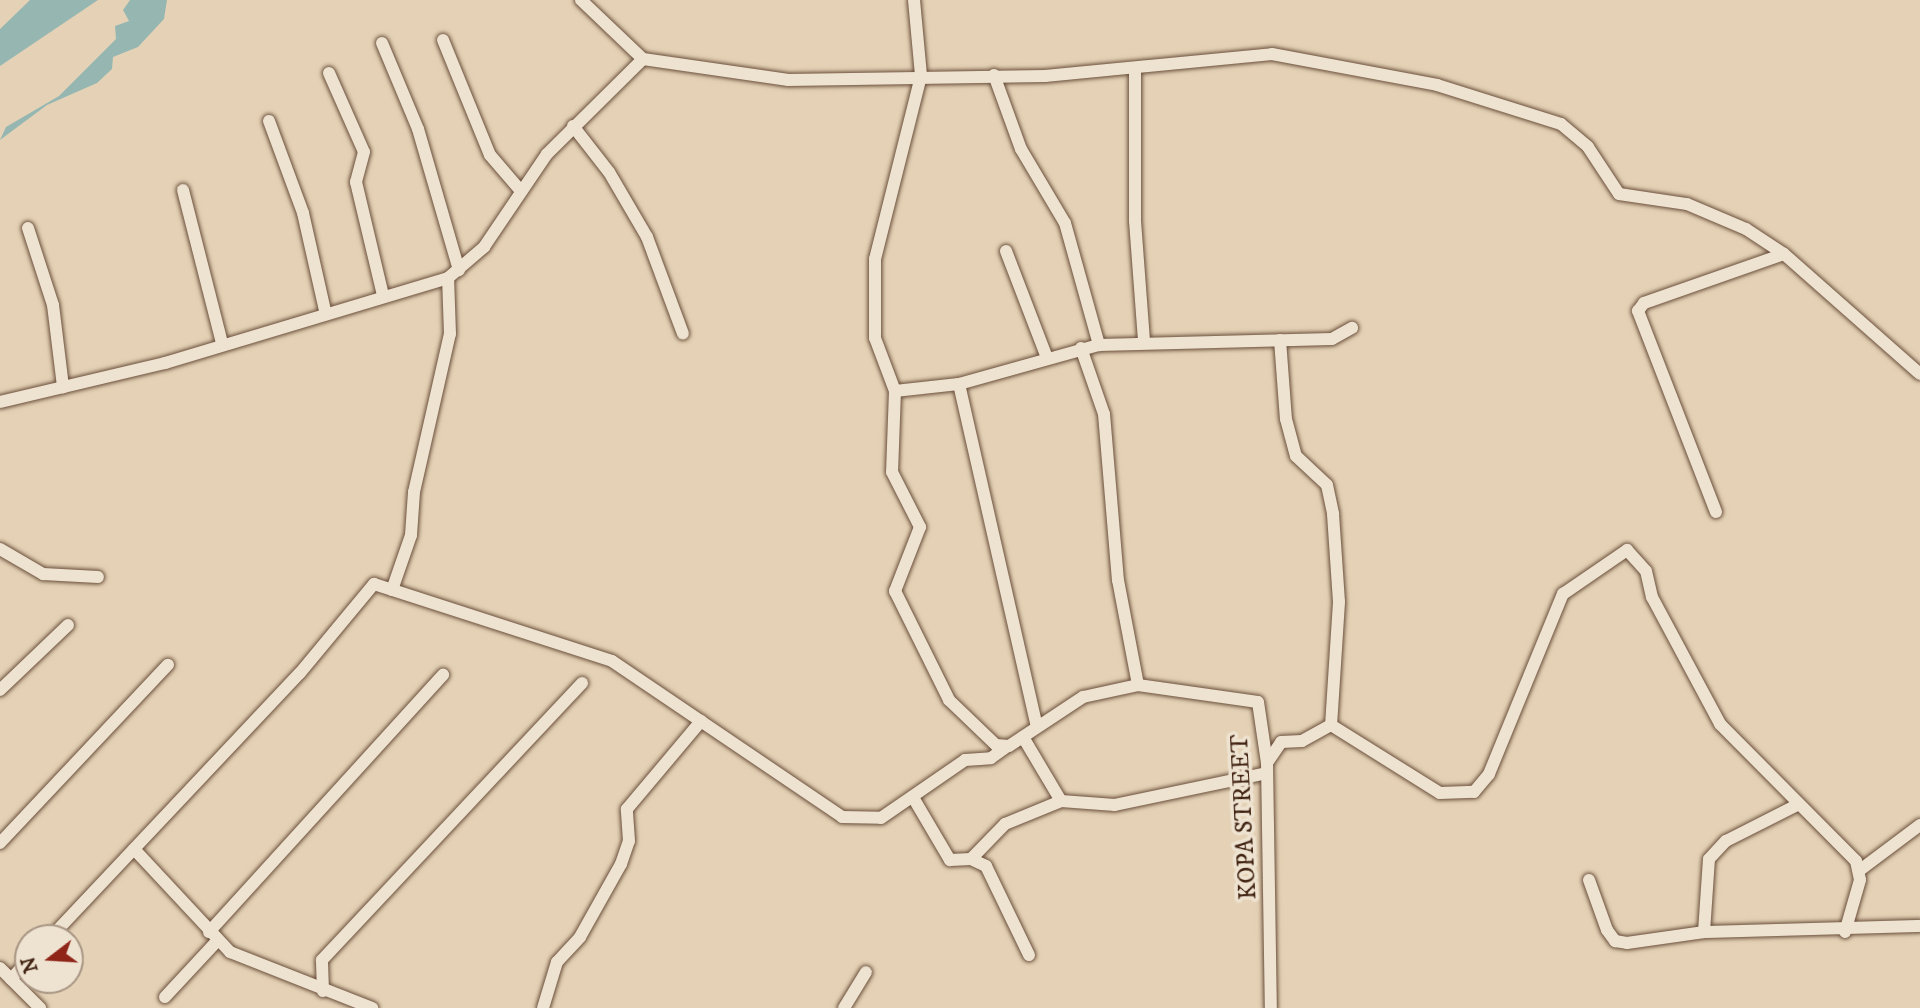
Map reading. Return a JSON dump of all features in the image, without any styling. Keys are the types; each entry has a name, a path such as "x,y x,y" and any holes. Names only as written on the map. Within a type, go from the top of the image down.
{"street":[{"path":"581,0 643,59 788,80 1135,69 1272,54 1437,85 1561,124 1588,147 1619,194 1719,215 1784,254 1920,374"},
{"path":"914,0 921,76 875,258 875,338 895,391 892,472 920,527 895,591 949,700 988,740 1009,746"},
{"path":"443,40 490,155 520,190"},
{"path":"383,43 422,139 459,270"},
{"path":"0,402 222,343 448,278 484,247 520,190 573,126 643,59"},
{"path":"1135,69 1135,221 1144,342"},
{"path":"329,72 364,152 356,182 383,295"},
{"path":"994,75 1021,149 1065,223 1100,345"},
{"path":"269,121 303,213 326,311"},
{"path":"573,126 610,172 647,237 683,334"},
{"path":"183,190 222,343"},
{"path":"28,228 53,305 63,387"},
{"path":"1006,251 1046,355"},
{"path":"1716,512 1638,311 1644,303 1784,254"},
{"path":"392,590 411,535 414,492 450,334 448,278"},
{"path":"895,391 959,384 1046,355 1100,345 1332,339 1352,328"},
{"path":"1280,340 1286,419 1296,456 1327,485 1333,514 1339,601 1331,725"},
{"path":"63,924 300,673 360,597 374,584 612,661 842,817 872,821 914,799 965,760 991,758 1023,737 1036,723 1083,697 1138,685 1121,603 1104,414 1081,348"},
{"path":"959,384 1036,723"},
{"path":"0,549 43,574 98,577"},
{"path":"1331,725 1440,793 1474,792 1489,774 1563,594 1627,550 1646,571 1653,597 1706,705 1860,870"},
{"path":"0,690 68,625"},
{"path":"0,843 168,665"},
{"path":"165,997 213,936 443,676"},
{"path":"323,991 322,960 582,683"},
{"name":"KOPA STREET","path":"1138,685 1258,702 1267,768 1271,1008"},
{"path":"543,1008 557,962 580,937 621,864 629,841 627,809 701,721"},
{"path":"971,859 1005,824 1060,801 1115,805 1267,768 1281,742 1302,741 1331,725"},
{"path":"1023,737 1060,801"},
{"path":"914,799 950,860 971,859 986,866 1029,955"},
{"path":"1704,932 1709,859 1726,841 1797,805"},
{"path":"1845,932 1860,870 1920,825"},
{"path":"134,849 213,936 242,960 372,1008"},
{"path":"1589,880 1615,941 1643,944 1704,932 1845,932 1920,926"},
{"path":"0,968 40,1008"},
{"path":"844,1008 866,972"},
{"path":"11,979 14,976"}],"water":[{"path":"30,0 98,0 0,66 0,29"},
{"path":"130,0 167,0 164,19 138,47 113,57 112,69 97,83 47,105 0,140 6,127 59,96 116,39 115,26 129,21 123,10"}]}
